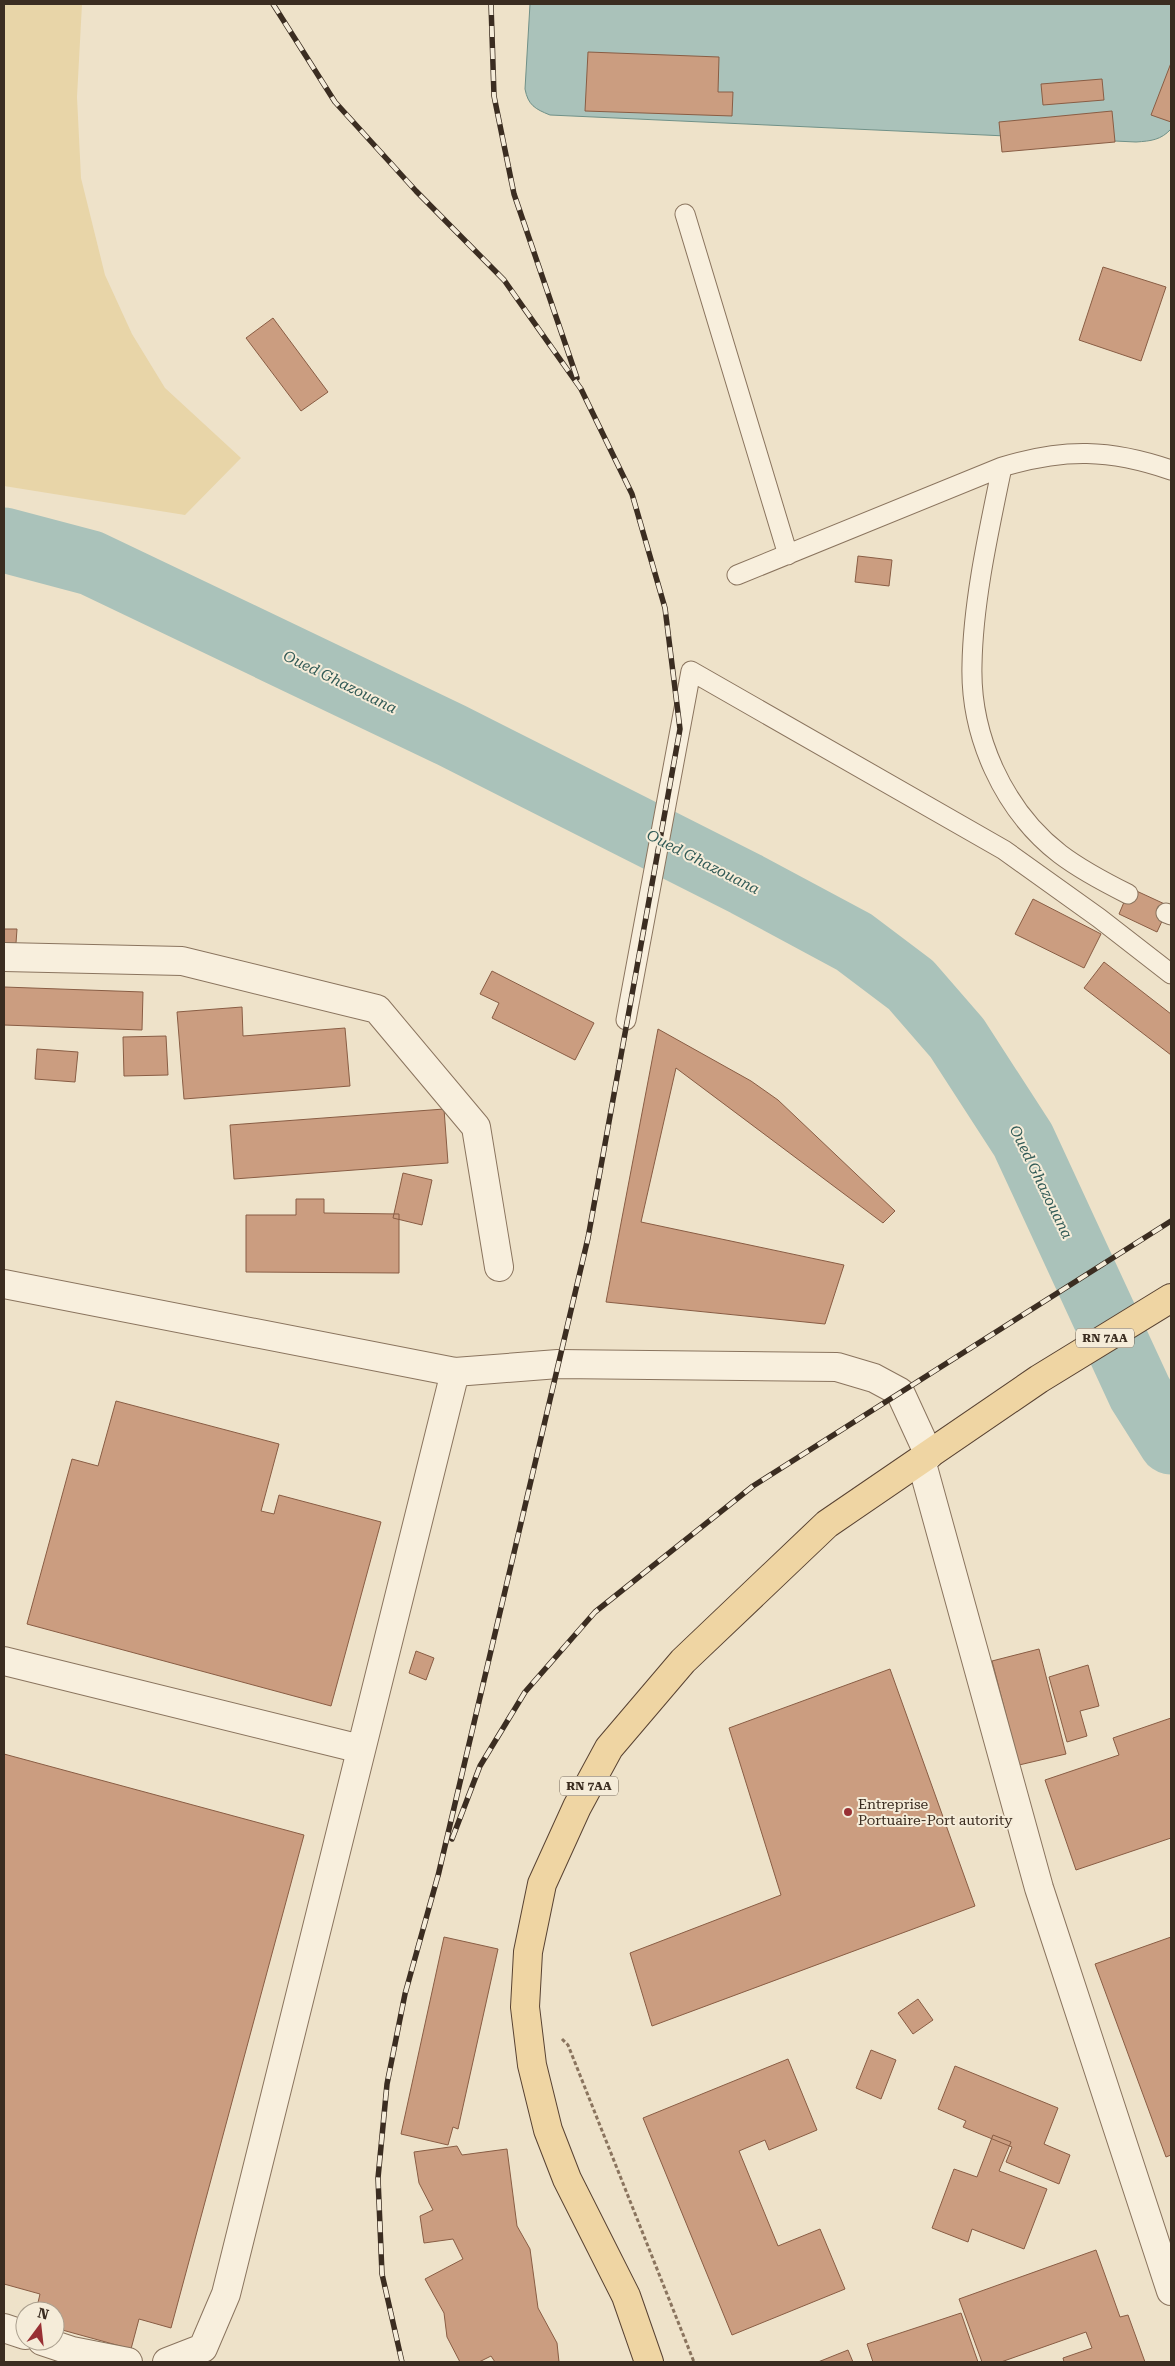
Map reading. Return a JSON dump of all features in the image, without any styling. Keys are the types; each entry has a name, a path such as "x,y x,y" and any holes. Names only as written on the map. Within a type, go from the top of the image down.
{"main road":[{"name":"RN 7AA","path":"649,2362 626,2296 567,2179 548,2130 532,2065 525,2007 528,1952 542,1884 577,1807 609,1748 683,1662 827,1524 1039,1379 1171,1298"}],"street":[{"path":"4,957 182,961 377,1008 476,1127 499,1267"},
{"path":"4,1284 455,1372 558,1364 837,1367 874,1378 900,1392 925,1458 1039,1888 1171,2291"},
{"path":"168,2362 203,2348 226,2294 455,1372"},
{"path":"4,1661 361,1749"},
{"path":"65,2349 128,2362"}],"lane":[{"path":"685,214 788,554"},
{"path":"737,575 1002,467 1040,457 1086,452 1113,454 1171,470"},
{"path":"1002,467 985,550 972,665 974,697 979,727 988,757 1002,785 1019,812 1058,852 1081,869 1128,894"},
{"path":"626,1020 691,671 1004,850 1171,974"}],"path":[{"path":"525,2007 554,2030 568,2045 694,2362"}],"sand":[{"path":"4,4 82,4 77,97 81,178 105,275 132,334 165,388 241,458 185,515 4,486"}],"water":[{"path":"530,4 1171,4 1171,129 1163,136 1155,139 1136,142 550,115 540,111 530,103 525,89"}],"building":[{"path":"588,52 719,57 718,92 733,92 732,116 585,111"},
{"path":"1171,63 1171,122 1151,115"},
{"path":"1102,79 1104,100 1043,105 1041,84"},
{"path":"1112,111 1115,142 1002,152 999,122"},
{"path":"1103,267 1166,287 1141,361 1079,340"},
{"path":"273,318 328,392 301,411 246,338"},
{"path":"858,556 892,560 889,586 855,582"},
{"path":"1130,888 1169,906 1157,932 1119,914"},
{"path":"1033,899 1101,934 1084,968 1015,934"},
{"path":"4,929 17,929 16,943 4,943"},
{"path":"1104,962 1171,1014 1171,1055 1084,988"},
{"path":"492,971 594,1023 575,1060 492,1018 499,1003 480,994"},
{"path":"4,987 143,992 142,1030 4,1025"},
{"path":"242,1007 243,1036 345,1028 350,1086 184,1099 177,1012"},
{"path":"658,1029 751,1081 778,1100 895,1211 883,1223 676,1068 641,1222 844,1265 825,1324 606,1302"},
{"path":"166,1036 168,1075 124,1076 123,1037"},
{"path":"37,1049 78,1052 75,1082 35,1079"},
{"path":"444,1109 448,1163 234,1179 230,1125"},
{"path":"403,1173 432,1180 422,1225 393,1218"},
{"path":"296,1199 324,1199 324,1213 399,1214 399,1273 246,1272 246,1215 296,1215"},
{"path":"116,1401 279,1444 261,1511 274,1514 279,1495 381,1522 331,1706 27,1624 72,1459 98,1466"},
{"path":"1039,1649 1066,1754 1019,1765 992,1661"},
{"path":"416,1651 434,1658 426,1680 409,1673"},
{"path":"1088,1665 1099,1706 1080,1711 1087,1736 1067,1742 1049,1677"},
{"name":"Entreprise Portuaire-Port autority","path":"890,1669 975,1906 652,2026 630,1953 781,1895 729,1728"},
{"path":"1171,1718 1171,1838 1076,1870 1045,1780 1119,1755 1113,1738"},
{"path":"4,1754 304,1835 171,2328 139,2319 131,2349 65,2331 65,2301 38,2301 40,2294 4,2284"},
{"path":"444,1937 498,1949 458,2129 453,2127 448,2145 401,2134"},
{"path":"1171,1937 1171,2155 1166,2157 1095,1964"},
{"path":"918,1999 933,2020 913,2034 898,2013"},
{"path":"871,2050 896,2060 881,2099 856,2088"},
{"path":"788,2059 817,2130 769,2150 765,2140 739,2151 778,2246 820,2229 845,2289 732,2335 643,2118"},
{"path":"955,2066 1058,2108 1044,2144 1070,2155 1059,2184 1006,2162 1012,2147 963,2127 966,2121 938,2109"},
{"path":"993,2135 1011,2142 999,2171 1047,2189 1024,2249 972,2229 968,2242 932,2228 954,2169 977,2177"},
{"path":"457,2146 462,2155 507,2149 517,2226 530,2249 538,2308 557,2343 559,2362 495,2362 491,2356 479,2362 460,2362 447,2337 444,2313 425,2279 463,2259 453,2239 424,2243 420,2216 433,2210 419,2183 414,2152"},
{"path":"1096,2250 1120,2317 1128,2315 1145,2362 1064,2362 1063,2358 1092,2348 1086,2332 1001,2362 982,2362 959,2299"},
{"path":"961,2313 978,2362 873,2362 867,2344"},
{"path":"848,2350 853,2362 818,2362"}],"waterway":[{"name":"Oued Ghazouana","path":"4,540 91,563 451,735 746,884 854,942 911,985 957,1038 1023,1140 1140,1393 1171,1442"}],"railway":[{"path":"273,4 335,102 416,191 504,280 581,389 632,494 665,608 680,729 588,1238 438,1876"},
{"path":"491,4 494,96 514,194 577,378"},
{"path":"452,1839 480,1766 525,1692 595,1612 753,1486 1171,1221"},
{"path":"402,2362 382,2274 378,2178 387,2084 405,1994 439,1872"}],"place":[{"name":"Entreprise Portuaire-Port autority","path":"848,1812"}]}
